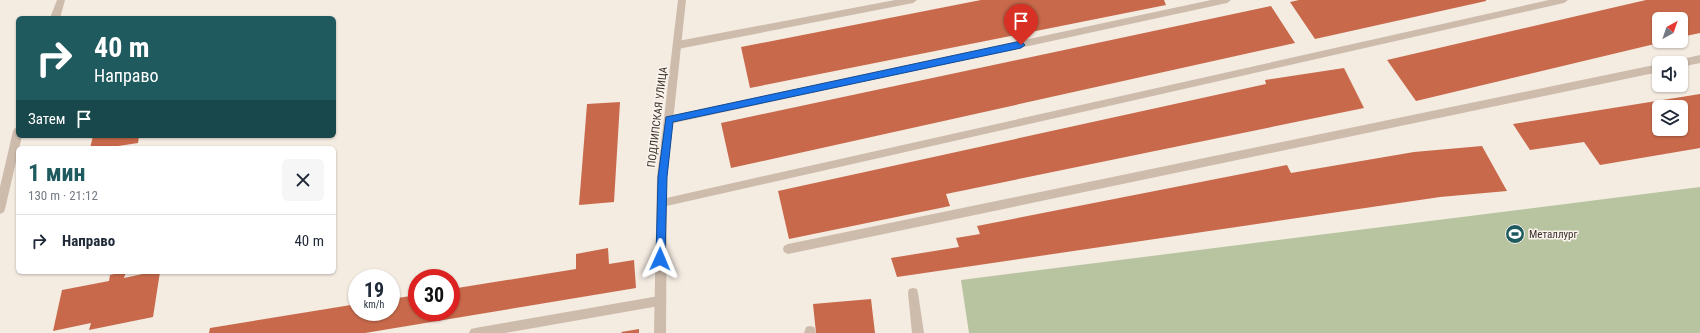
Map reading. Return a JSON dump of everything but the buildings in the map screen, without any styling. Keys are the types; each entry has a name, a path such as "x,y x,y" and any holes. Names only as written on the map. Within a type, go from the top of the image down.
{"street":[{"path":"56,16 61,0"},
{"name":"ПОДЛИПСКАЯ УЛИЦА","path":"660,333 659,301 662,177 682,0"},
{"path":"678,46 913,0"},
{"path":"669,120 1227,0"},
{"path":"662,203 1564,0"},
{"path":"1688,62 1700,59"},
{"path":"788,249 1652,69"},
{"path":"0,209 16,138"},
{"path":"913,293 918,333"},
{"path":"475,333 659,301"}],"green space":[{"name":"Металлург","path":"1700,187 1700,333 969,333 961,280"}],"place":[{"name":"Металлург","path":"1515,234"}],"route":[{"path":"660,259 662,177 669,120 1021,45"}]}
